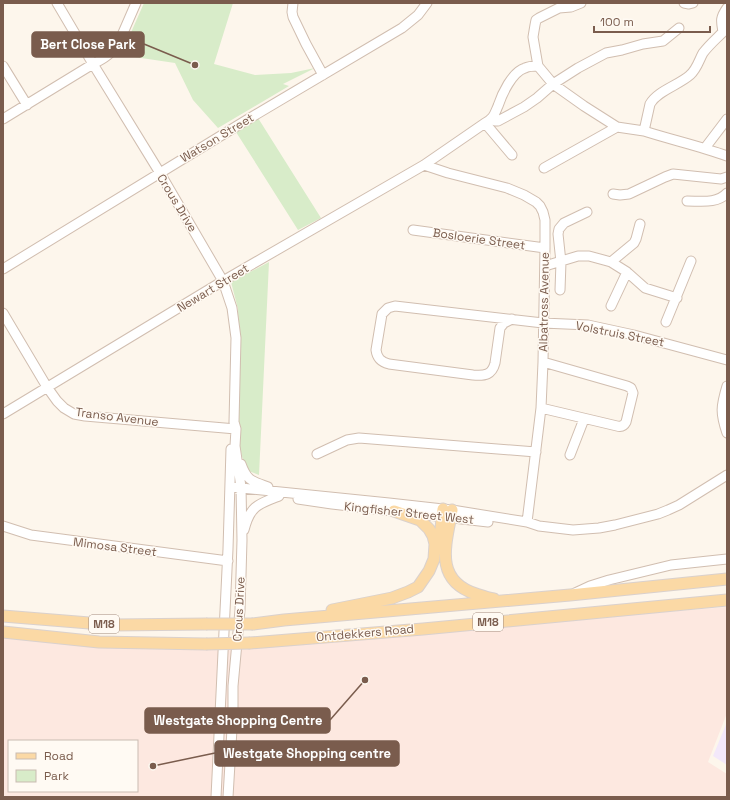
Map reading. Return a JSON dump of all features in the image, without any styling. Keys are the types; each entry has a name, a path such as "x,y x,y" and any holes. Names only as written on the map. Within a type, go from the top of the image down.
{"main road":[{"path":"394,511 420,520 434,536 434,559 429,571 418,587"},
{"path":"284,620 392,598 418,587 430,576 437,563 447,513"},
{"path":"447,513 445,551 450,576 460,588 488,598 506,600"},
{"name":"Ontdekkers Road","path":"3,616 114,625 252,624 727,579"},
{"name":"Ontdekkers Road","path":"3,632 99,642 206,644 250,643 431,628 727,600"}],"street":[{"name":"Crous Drive","path":"57,3 160,173 223,281 232,308 236,338 234,427 216,797"},
{"path":"3,119 105,58 119,42 136,3"},
{"path":"293,3 293,17 323,75"},
{"name":"Watson Street","path":"3,269 402,28 418,15 427,3"},
{"path":"581,3 571,7 560,5 536,20 534,25 533,37 538,66 553,84 617,127 644,131 705,148 727,156"},
{"path":"684,3 693,3"},
{"path":"644,131 650,104 654,98 690,75 703,53 725,31 721,20 727,8"},
{"name":"Newart Street","path":"3,414 223,281 424,165 488,121 498,121 519,110 537,98 553,84 578,68 606,53 663,41 679,28"},
{"path":"3,66 27,105"},
{"path":"512,155 488,121 509,83 516,74 524,68 538,66"},
{"path":"705,148 727,119"},
{"path":"544,168 617,127"},
{"name":"Albatross Avenue","path":"424,165 448,173 508,188 532,199 540,206 543,212 545,266 541,408 527,522"},
{"path":"613,194 629,194 673,174 720,179 727,177"},
{"path":"687,200 716,200 720,199 727,193"},
{"path":"560,290 561,262 558,234 559,229 564,223 587,212"},
{"path":"611,262 634,243 640,224"},
{"name":"Bosloerie Street","path":"413,230 545,248"},
{"path":"545,266 578,256 596,258 611,262 627,272 645,288 677,298"},
{"path":"666,322 677,298 691,260"},
{"path":"611,306 627,272"},
{"name":"Volstruis Street","path":"512,319 504,323 500,328 494,369 488,374 481,376 383,362 377,356 376,350 383,312 388,308 395,306 512,319 543,323 588,325 634,335 727,360"},
{"name":"Transo Avenue","path":"3,313 47,387 57,401 64,408 74,414 234,427"},
{"path":"541,408 617,426 625,424 633,398 633,391 627,386 543,362"},
{"path":"727,386 721,409 727,432"},
{"path":"570,455 584,419"},
{"name":"Crous Drive","path":"228,797 233,686 240,610 242,540 241,490 234,427"},
{"path":"317,454 347,440 359,438 536,452"},
{"name":"Kingfisher Street West","path":"235,446 246,476 252,482 280,494 332,504 429,514 447,513 521,525 573,530 585,530 615,525 658,514 679,505 727,475"},
{"name":"Kingfisher Street West","path":"230,490 280,494 527,522 539,526"},
{"name":"Kingfisher Street West","path":"242,540 246,523 252,511 260,504 280,494"},
{"name":"Mimosa Street","path":"3,526 42,537 228,561"},
{"name":"Ontdekkers Road","path":"570,595 590,586 609,580 672,565 727,559"}],"shaded area":[{"path":"727,607 727,713 708,762 727,774 727,797 3,797 3,633 233,647"},
{"path":"727,722 727,765 713,756"}],"green space":[{"path":"144,3 233,3 214,64 255,75 291,73 315,68 283,84 289,86 218,128 193,100 175,63 121,55"},
{"path":"258,118 321,218 298,230 236,132"},
{"path":"269,262 259,475 246,470 239,443 238,309 231,282"}],"place":[{"name":"Bert Close Park","path":"195,65"},
{"name":"Westgate Shopping Centre","path":"365,680"},
{"name":"Westgate Shopping centre","path":"153,766"}]}
